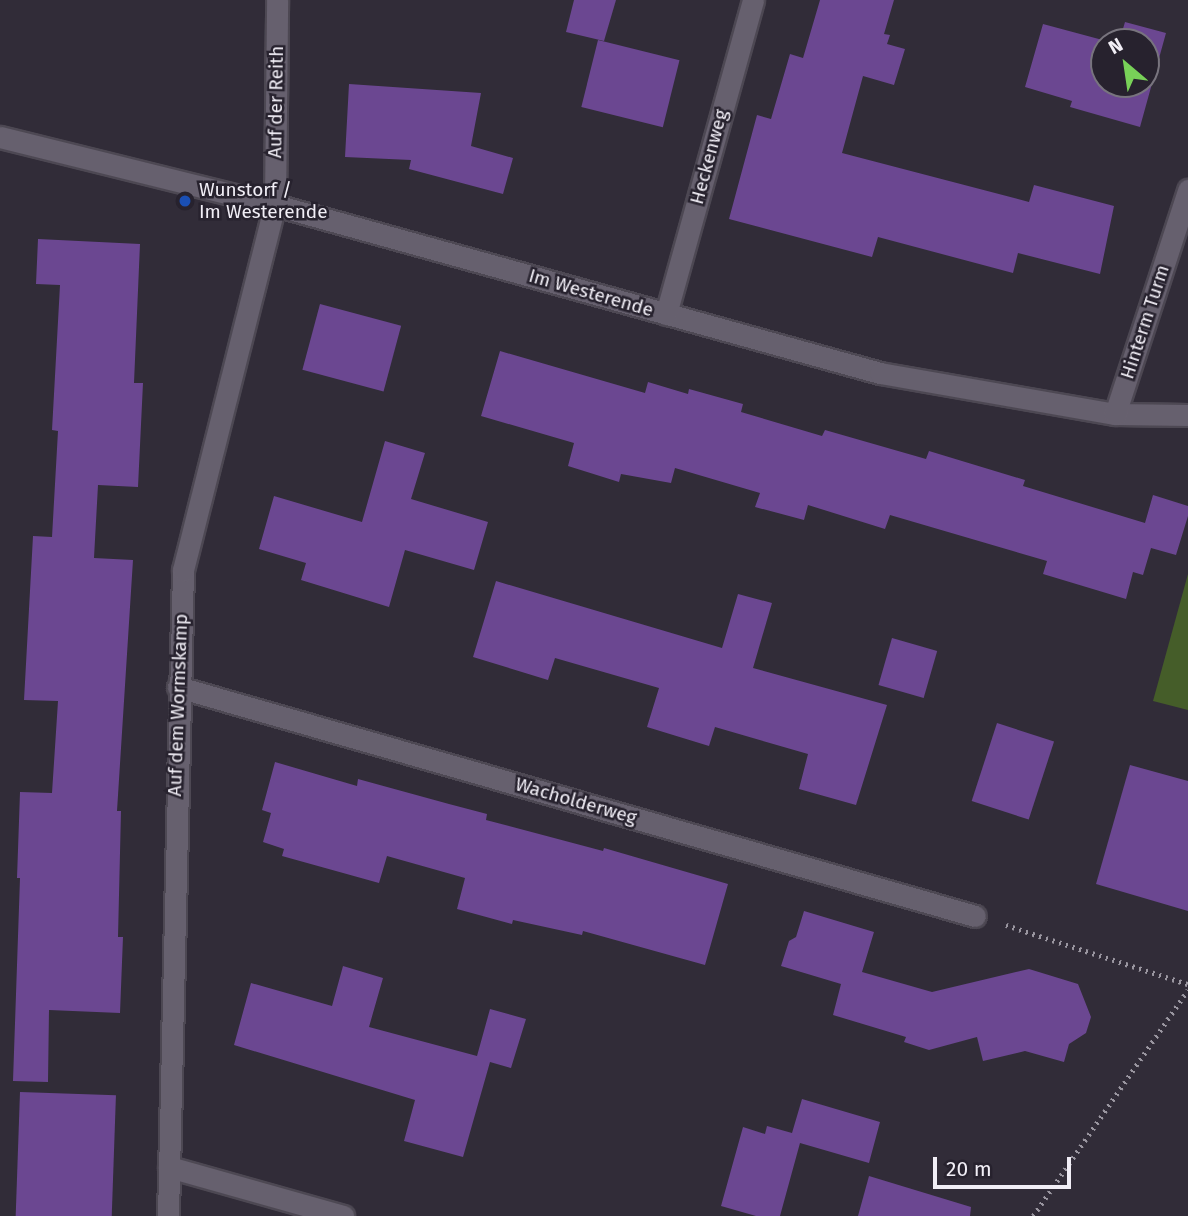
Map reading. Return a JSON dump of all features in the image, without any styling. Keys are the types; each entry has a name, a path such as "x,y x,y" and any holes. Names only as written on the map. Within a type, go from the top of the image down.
{"street":[{"name":"Auf der Reith","path":"275,205 277,0"},
{"name":"Heckenweg","path":"666,314 752,0"},
{"name":"Im Westerende","path":"0,137 275,205 880,373 1115,414 1188,415"},
{"name":"Hinterm Turm","path":"1115,414 1188,190"},
{"name":"Auf dem Wormskamp","path":"168,1216 178,687 183,570 275,205"},
{"name":"Wacholderweg","path":"178,687 975,916"},
{"path":"169,1167 343,1216"}],"path":[{"path":"975,916 1188,984"},
{"path":"1034,1216 1188,990"}],"green space":[{"path":"1188,574 1188,710 1153,701"}],"building":[{"path":"574,0 616,0 604,41 566,32"},
{"path":"820,0 894,0 884,34 890,35 887,44 905,49 894,85 863,76 842,153 1029,202 1034,185 1114,206 1100,274 1018,253 1013,273 878,237 872,257 729,219 757,115 771,119 790,54 803,58"},
{"path":"1125,22 1147,28 1123,28"},
{"path":"1043,24 1090,37 1090,98 1148,98 1140,127 1070,107 1072,101 1025,87"},
{"path":"1160,31 1166,33 1160,55"},
{"path":"598,40 680,60 663,127 581,107"},
{"path":"349,84 481,93 471,146 513,158 503,194 409,169 411,160 345,157"},
{"path":"38,239 140,244 134,383 143,383 138,487 98,485 94,558 133,560 117,811 121,811 118,937 123,937 120,1013 49,1010 48,1082 13,1081 20,792 52,793 58,701 24,700 33,536 52,537 58,431 52,430 60,285 36,284"},
{"path":"320,304 401,326 384,391 302,370"},
{"path":"500,351 645,393 648,382 688,394 689,389 743,404 741,412 822,436 825,430 926,459 929,451 1025,480 1023,486 1145,523 1153,495 1188,506 1188,516 1176,555 1151,548 1143,575 1133,572 1126,599 1043,574 1047,561 890,515 885,529 808,505 804,520 755,507 760,493 675,468 671,483 621,474 619,482 568,466 574,443 481,416"},
{"path":"385,441 425,453 411,499 488,522 474,570 405,550 389,607 301,580 306,563 259,549 274,496 362,522"},
{"path":"496,581 722,648 738,594 772,603 753,668 887,705 856,805 799,789 808,754 715,727 709,746 647,727 659,688 555,658 548,680 473,657"},
{"path":"892,638 937,651 924,698 878,685"},
{"path":"997,723 1054,742 1029,820 972,801"},
{"path":"275,762 357,786 358,779 487,814 486,820 603,851 604,848 728,884 705,965 583,931 582,935 513,920 512,924 457,909 465,878 387,856 379,883 282,856 284,849 263,842 271,813 262,810"},
{"path":"1130,765 1188,781 1188,911 1096,884"},
{"path":"804,911 874,932 862,972 932,992 1029,969 1078,984 1091,1017 1086,1033 1069,1044 1064,1062 1025,1051 983,1061 977,1037 929,1050 904,1042 906,1037 833,1015 841,984 781,966 789,941 796,937"},
{"path":"343,966 383,978 369,1027 477,1056 490,1009 526,1019 511,1068 490,1062 463,1157 404,1141 415,1100 234,1045 251,983 332,1006"},
{"path":"20,1092 116,1095 112,1216 16,1216"},
{"path":"802,1099 880,1122 869,1163 800,1143 780,1216 756,1216 721,1206 743,1127 765,1134 767,1126 792,1133"},
{"path":"869,1176 971,1207 970,1216 858,1216"}],"place":[{"name":"Wunstorf / Im Westerende","path":"185,201"}]}
